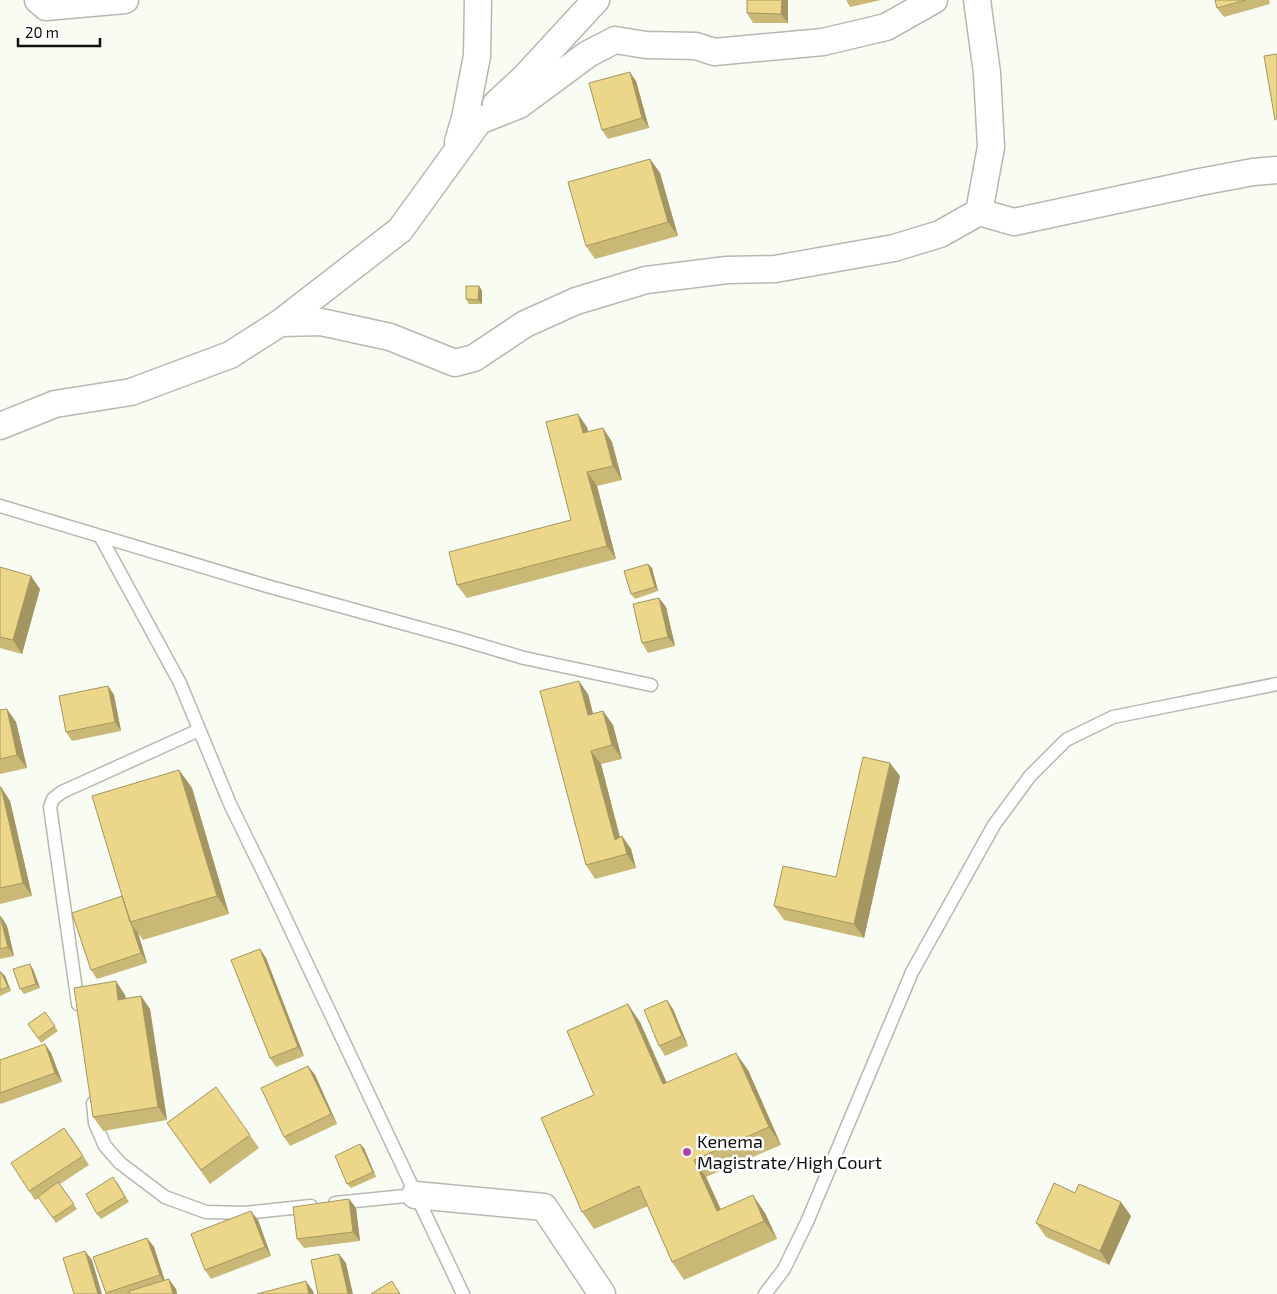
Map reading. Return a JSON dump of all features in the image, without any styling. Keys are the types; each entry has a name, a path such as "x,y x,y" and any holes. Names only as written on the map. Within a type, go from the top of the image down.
{"street":[{"path":"38,0 46,7 125,0"},
{"path":"455,154 477,56 478,0"},
{"path":"0,426 55,404 131,392 230,355 280,323 400,230 479,122 524,78 596,0"},
{"path":"479,122 519,105 588,54 615,40 646,44 696,46 714,52 823,42 886,27 934,0"},
{"path":"977,0 987,73 991,147 979,212"},
{"path":"280,323 322,322 390,337 455,363 474,358 526,324 576,301 646,280 727,270 775,269 894,248 940,234 979,212 1014,222 1200,182 1253,172 1277,170"},
{"path":"415,1195 544,1207 602,1294"}],"lane":[{"path":"0,506 267,586 460,638 524,658 651,685"},
{"path":"100,536 180,683 230,804 463,1294"},
{"path":"765,1294 784,1268 807,1222 912,972 994,825 1030,776 1066,740 1113,717 1277,684"},
{"path":"80,1014 50,807 54,798 62,792 199,730"},
{"path":"91,1093 95,1123 105,1146 120,1163 165,1196 206,1212 245,1213 415,1195"}],"building":[{"path":"747,0 782,0 781,14 747,13"},
{"path":"1215,0 1246,0 1217,8"},
{"path":"1277,54 1277,119 1275,120 1264,56"},
{"path":"630,72 642,118 602,130 589,83"},
{"path":"650,159 668,222 586,246 568,182"},
{"path":"466,286 479,286 478,300 466,299"},
{"path":"578,414 583,433 603,428 613,466 587,472 607,546 457,585 449,552 571,520 546,422"},
{"path":"648,564 655,587 631,594 624,571"},
{"path":"0,567 31,576 13,640 0,637"},
{"path":"659,598 668,637 642,643 633,604"},
{"path":"579,681 588,715 603,711 612,745 591,751 615,840 622,836 627,854 586,865 540,691"},
{"path":"108,686 115,722 66,732 59,696"},
{"path":"7,709 17,755 0,759 0,710"},
{"path":"863,757 890,763 854,924 774,906 783,866 836,877"},
{"path":"179,770 217,896 130,922 92,796"},
{"path":"0,787 23,883 0,888"},
{"path":"122,896 141,953 91,970 72,913"},
{"path":"0,916 8,947 0,949"},
{"path":"260,949 298,1047 270,1058 231,960"},
{"path":"30,964 36,984 20,989 13,969"},
{"path":"0,972 8,987 0,990"},
{"path":"116,981 118,1000 141,996 158,1107 93,1117 74,988"},
{"path":"667,1000 682,1036 659,1046 644,1010"},
{"path":"628,1004 663,1084 736,1053 769,1127 694,1160 717,1211 753,1195 764,1221 672,1262 639,1186 582,1212 541,1118 594,1095 567,1031"},
{"path":"45,1012 55,1026 38,1038 28,1024"},
{"path":"45,1044 55,1073 0,1093 0,1060"},
{"path":"308,1066 331,1114 284,1137 261,1088"},
{"path":"216,1087 250,1135 201,1170 167,1123"},
{"path":"64,1128 83,1156 29,1191 11,1163"},
{"path":"360,1144 373,1172 347,1184 335,1156"},
{"path":"113,1177 125,1197 97,1214 86,1194"},
{"path":"58,1182 74,1204 53,1218 38,1197"},
{"path":"1054,1183 1075,1193 1079,1184 1121,1202 1100,1251 1036,1223"},
{"path":"349,1199 353,1232 297,1239 293,1207"},
{"path":"251,1211 265,1247 205,1270 191,1234"},
{"path":"147,1238 160,1275 106,1293 93,1257"},
{"path":"85,1251 98,1294 74,1294 63,1258"},
{"path":"339,1254 348,1294 318,1294 311,1260"},
{"path":"169,1279 173,1294 130,1294 129,1291"},
{"path":"306,1281 309,1294 257,1294"},
{"path":"392,1281 400,1294 371,1294"}],"place":[{"name":"Kenema Magistrate/High Court","path":"687,1152"}]}
